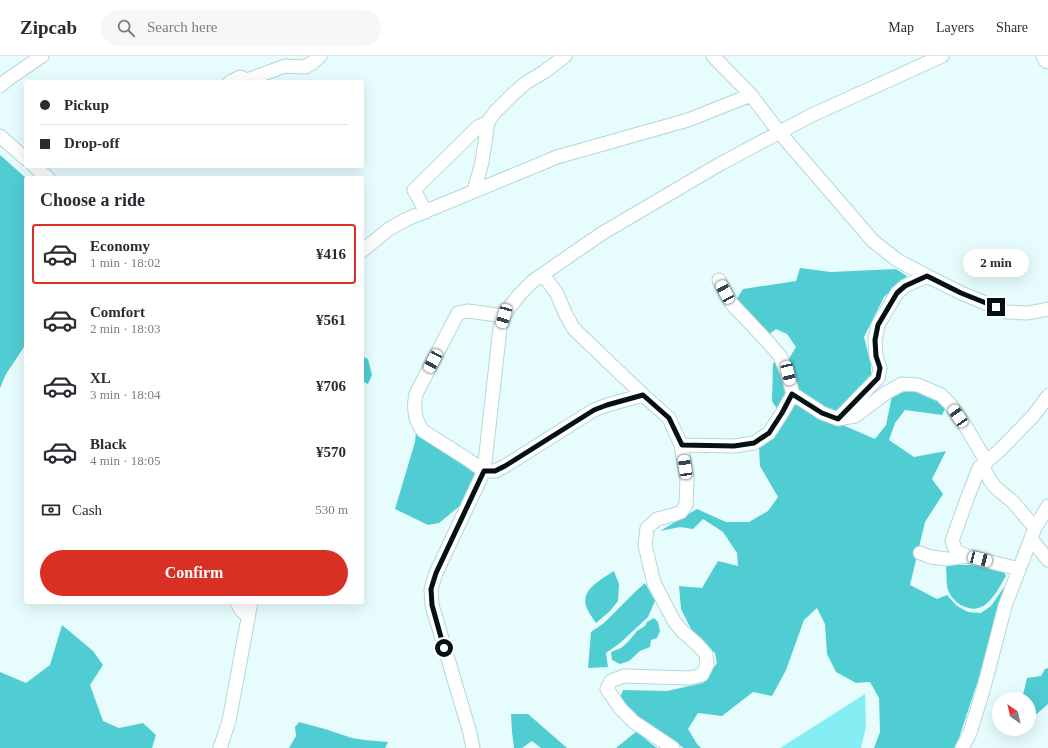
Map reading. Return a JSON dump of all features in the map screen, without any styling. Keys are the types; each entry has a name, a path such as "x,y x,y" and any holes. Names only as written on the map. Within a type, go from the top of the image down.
{"street":[{"path":"0,86 42,56"},
{"path":"234,80 240,77 248,80 285,66 305,66 312,63 320,56"},
{"path":"474,191 482,162 488,122 494,112 527,82 544,72 565,56"},
{"path":"713,56 751,95 779,132 873,241 897,260 961,293 1008,312 1028,313 1048,309"},
{"path":"473,748 470,733 432,605 431,589 436,573 484,471 500,328 504,316 520,294 533,281 601,234 720,164 779,132 810,116 942,56"},
{"path":"364,249 389,230 408,219 557,157 688,120 751,95"},
{"path":"426,212 414,190 478,128 488,122"},
{"path":"0,136 20,149"},
{"path":"36,168 46,176"},
{"path":"543,274 557,294 566,316 574,329 669,418 682,445 687,478 686,505 681,512 657,519 647,528 645,545 654,583 674,621 682,631 698,644 706,654 707,665 702,675 689,678 624,676 611,681 607,689 620,708 634,722 673,748"},
{"path":"838,419 878,378 880,368 876,356 875,340 878,325 897,293 905,286 927,276"},
{"path":"682,445 734,446 754,443 769,433 792,394 788,373 780,356 732,304 719,280"},
{"path":"504,316 468,311 458,313 416,394 413,405 415,416 423,431 467,458 484,471 495,471 505,466 594,410 643,395"},
{"path":"792,394 822,413 838,419 854,416 886,393 902,384 918,385 941,395 950,404 966,427 986,462 984,469 990,480 995,487 1013,502 1048,560"},
{"path":"1019,569 967,556 956,551 952,542 979,468 1000,450 1034,415 1048,396"},
{"path":"964,747 970,733 982,693 1005,606 1033,534 1048,506"},
{"path":"920,553 932,557 947,559 967,556"},
{"path":"238,604 248,618"},
{"path":"220,748 229,722 251,604"}],"shaded area":[{"path":"0,155 24,176 24,347 6,374 0,388"},
{"path":"800,268 831,272 896,269 907,276 884,297 864,337 871,365 871,377 826,421 845,426 875,439 886,425 892,396 907,391 930,393 947,405 942,415 905,410 895,423 889,440 914,457 946,451 932,479 943,494 925,522 910,585 937,599 947,595 957,606 968,612 981,613 991,606 1004,587 995,629 959,738 954,748 874,748 880,732 879,698 870,682 856,683 836,672 827,654 825,624 817,608 804,620 786,670 772,696 753,692 722,716 698,713 688,729 701,748 684,748 632,713 619,700 623,690 667,691 703,683 717,663 715,653 692,631 681,609 679,586 702,588 718,561 738,566 737,553 723,532 703,519 693,529 680,527 660,531 697,509 726,522 749,522 768,511 778,497 760,466 759,448 776,434 784,420 772,401 773,363 788,360 796,347 787,334 776,329 767,336 735,302 743,289 796,281"},
{"path":"364,357 368,359 372,375 368,384 364,382"},
{"path":"416,431 475,472 472,486 461,505 439,523 428,525 395,509 415,442"},
{"path":"947,565 970,565 1003,571 1006,576 994,595 984,606 971,609 958,604 949,592 947,588"},
{"path":"614,571 619,584 618,601 610,611 596,623 586,606 585,600 587,594 594,585"},
{"path":"645,583 655,601 648,617 620,643 606,653 608,667 588,668 591,632 604,623"},
{"path":"654,618 658,622 660,631 657,638 651,640 650,647 640,651 629,661 620,664 612,660 611,652 621,648 637,631"},
{"path":"62,625 93,651 103,665 90,685 103,721 119,728 143,723 156,735 152,748 0,748 0,672 26,683 50,665"},
{"path":"1048,668 1048,704 1036,714 1036,692 1024,692 1027,678 1041,676 1045,669"},
{"path":"865,694 866,727 861,748 780,748"},
{"path":"511,714 528,714 567,748 541,748 532,741 522,748 514,748"},
{"path":"299,722 352,738 388,742 385,748 289,748 296,736 295,727"},
{"path":"637,731 657,748 616,748"}],"route":[{"path":"444,648 432,605 431,589 436,573 484,471 495,471 505,466 594,410 643,395 669,418 682,445 734,446 754,443 769,433 792,394 822,413 838,419 878,378 880,368 876,356 875,340 878,325 897,293 905,286 927,276 961,293 996,307"}]}
